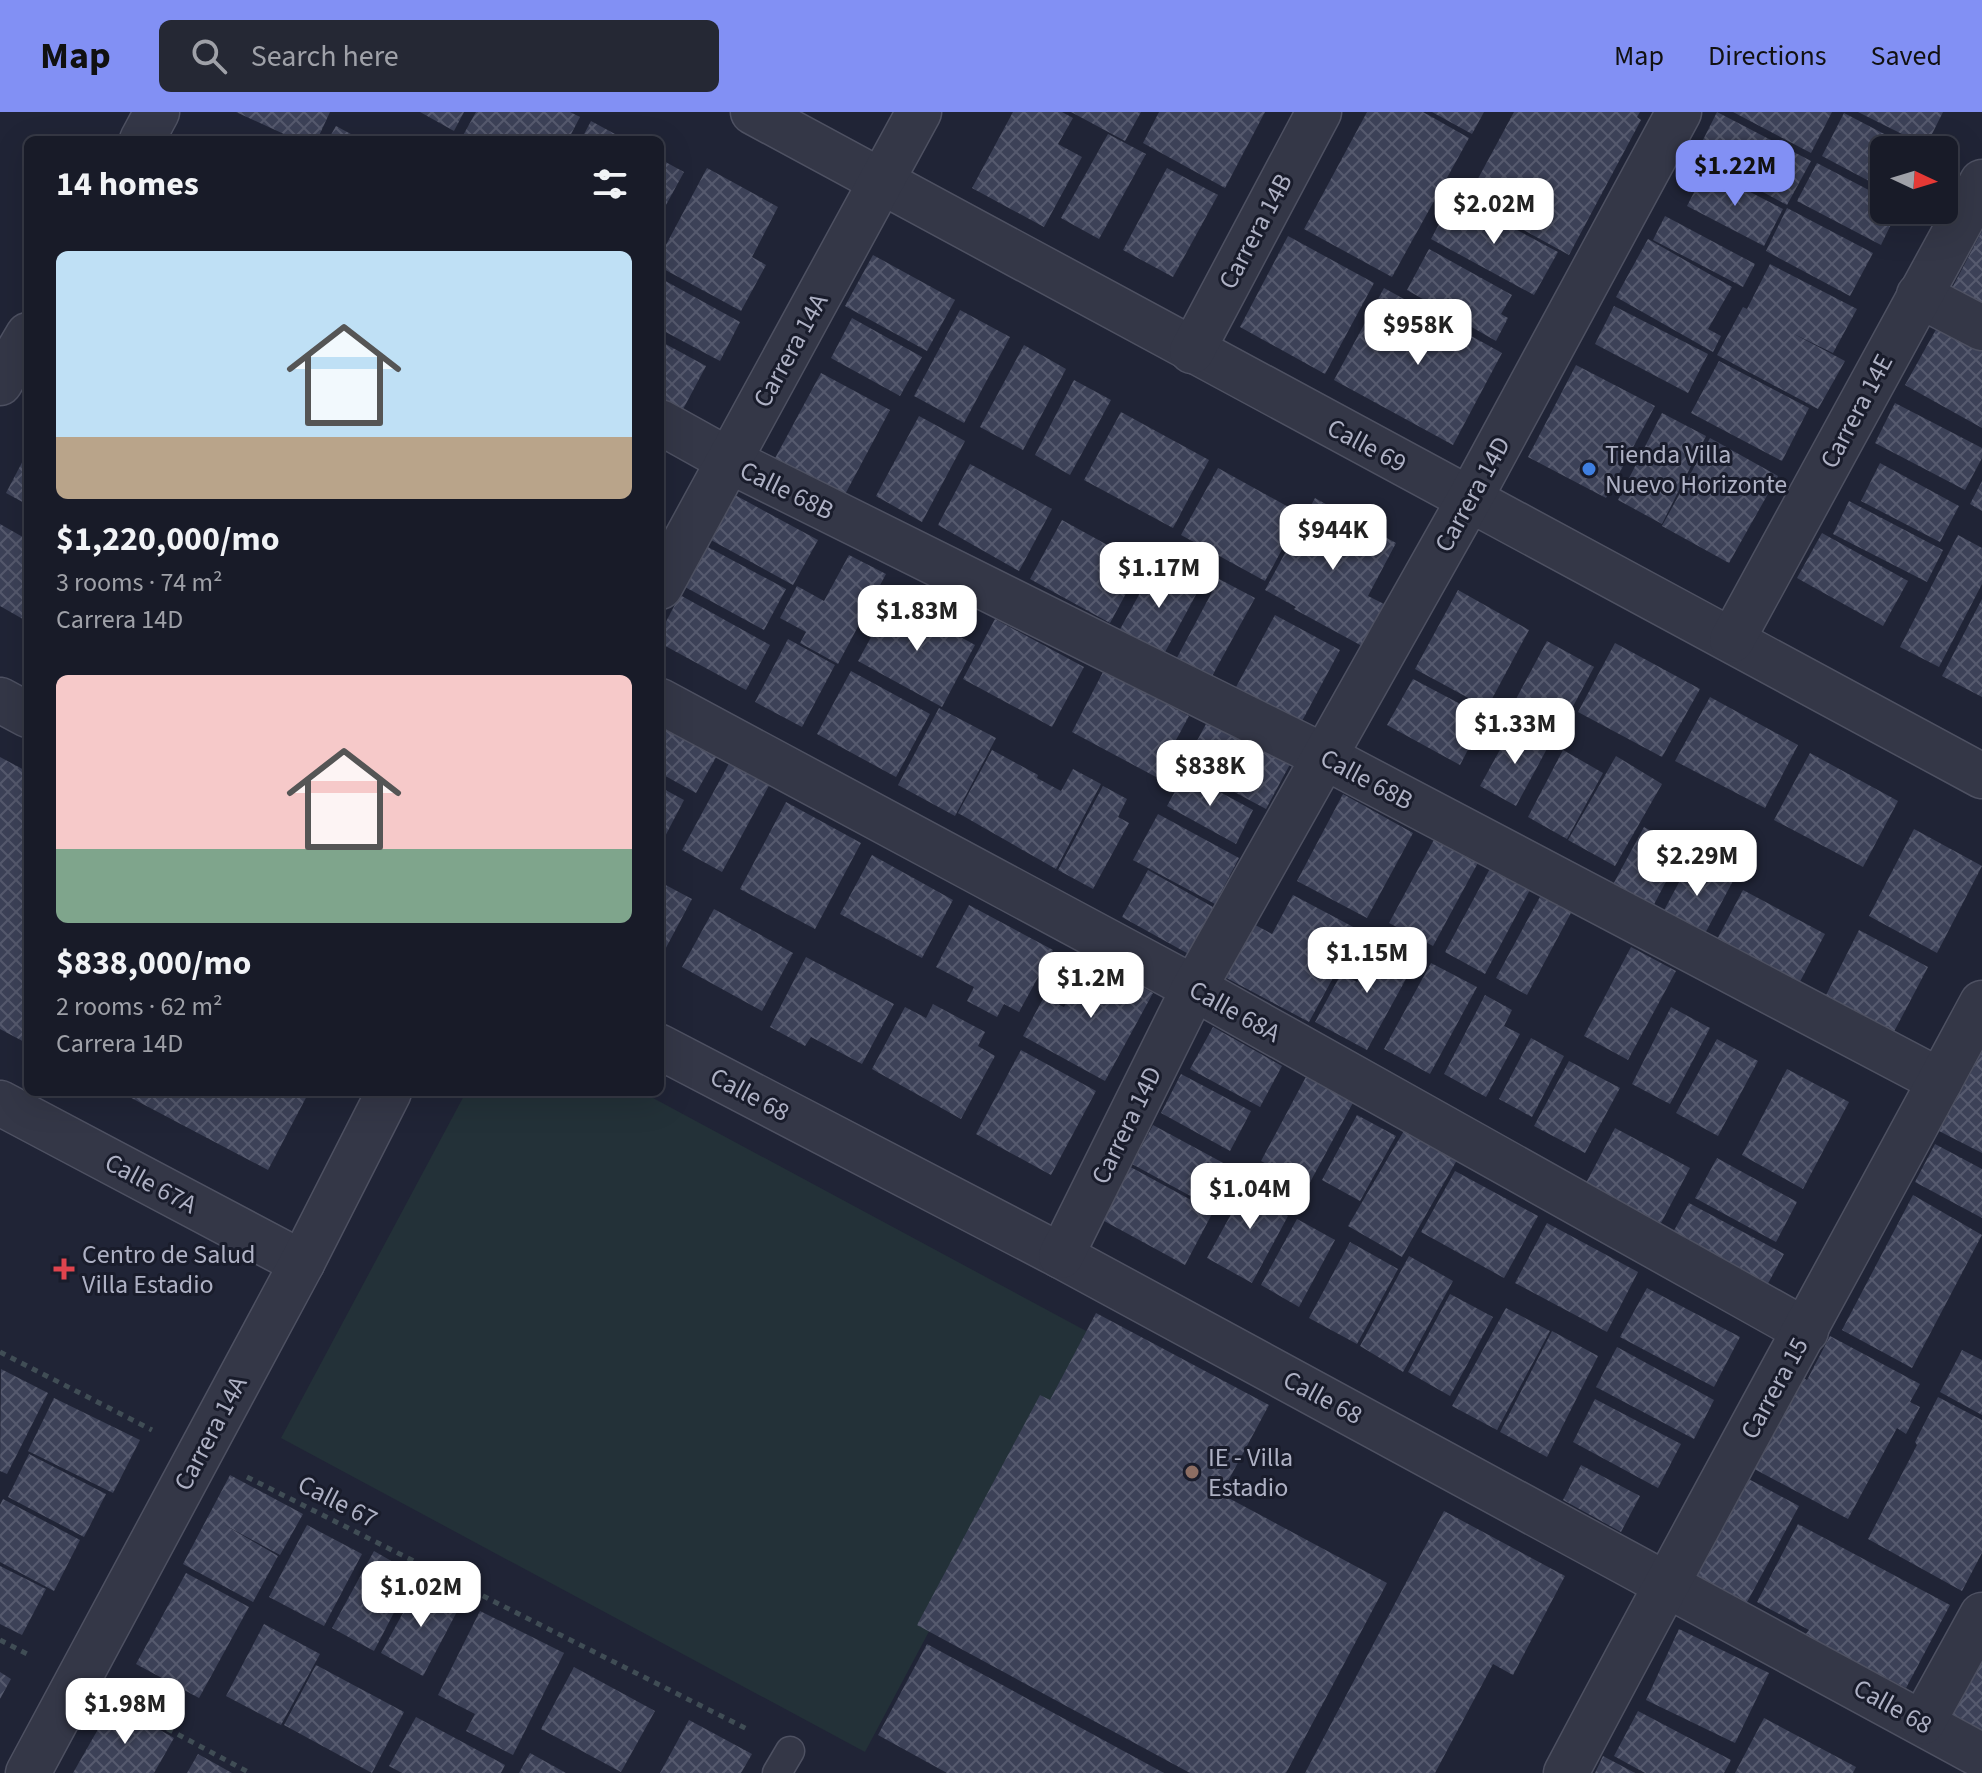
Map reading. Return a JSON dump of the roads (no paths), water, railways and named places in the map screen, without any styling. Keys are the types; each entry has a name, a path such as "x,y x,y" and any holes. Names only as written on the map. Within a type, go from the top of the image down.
{"street":[{"name":"Calle 69","path":"753,112 1982,776"},
{"name":"Carrera 14A","path":"664,580 919,112"},
{"name":"Carrera 14B","path":"1192,351 1319,112"},
{"name":"Carrera 14D","path":"1061,1256 1194,988 1469,500 1679,112"},
{"name":"Carrera 14E","path":"1732,640 1982,182"},
{"path":"1919,295 1982,328"},
{"path":"0,383 24,344"},
{"name":"Calle 68B","path":"664,424 730,461 1325,757 1940,1081"},
{"path":"0,700 24,713"},
{"name":"Calle 68A","path":"664,703 1194,988 1806,1331"},
{"name":"Carrera 15","path":"1566,1773 1666,1582 1806,1331 1982,1003"},
{"name":"Calle 68","path":"664,1049 1061,1256 1982,1756"},
{"name":"Carrera 14A","path":"28,1773 302,1263 387,1096"},
{"name":"Calle 67A","path":"0,1103 302,1263"},
{"path":"1923,1722 1982,1615"}],"place":[{"name":"Tienda Villa Nuevo Horizonte","path":"1589,469"},
{"name":"Centro de Salud Villa Estadio","path":"64,1269"},
{"name":"IE - Villa Estadio","path":"1192,1472"}]}
